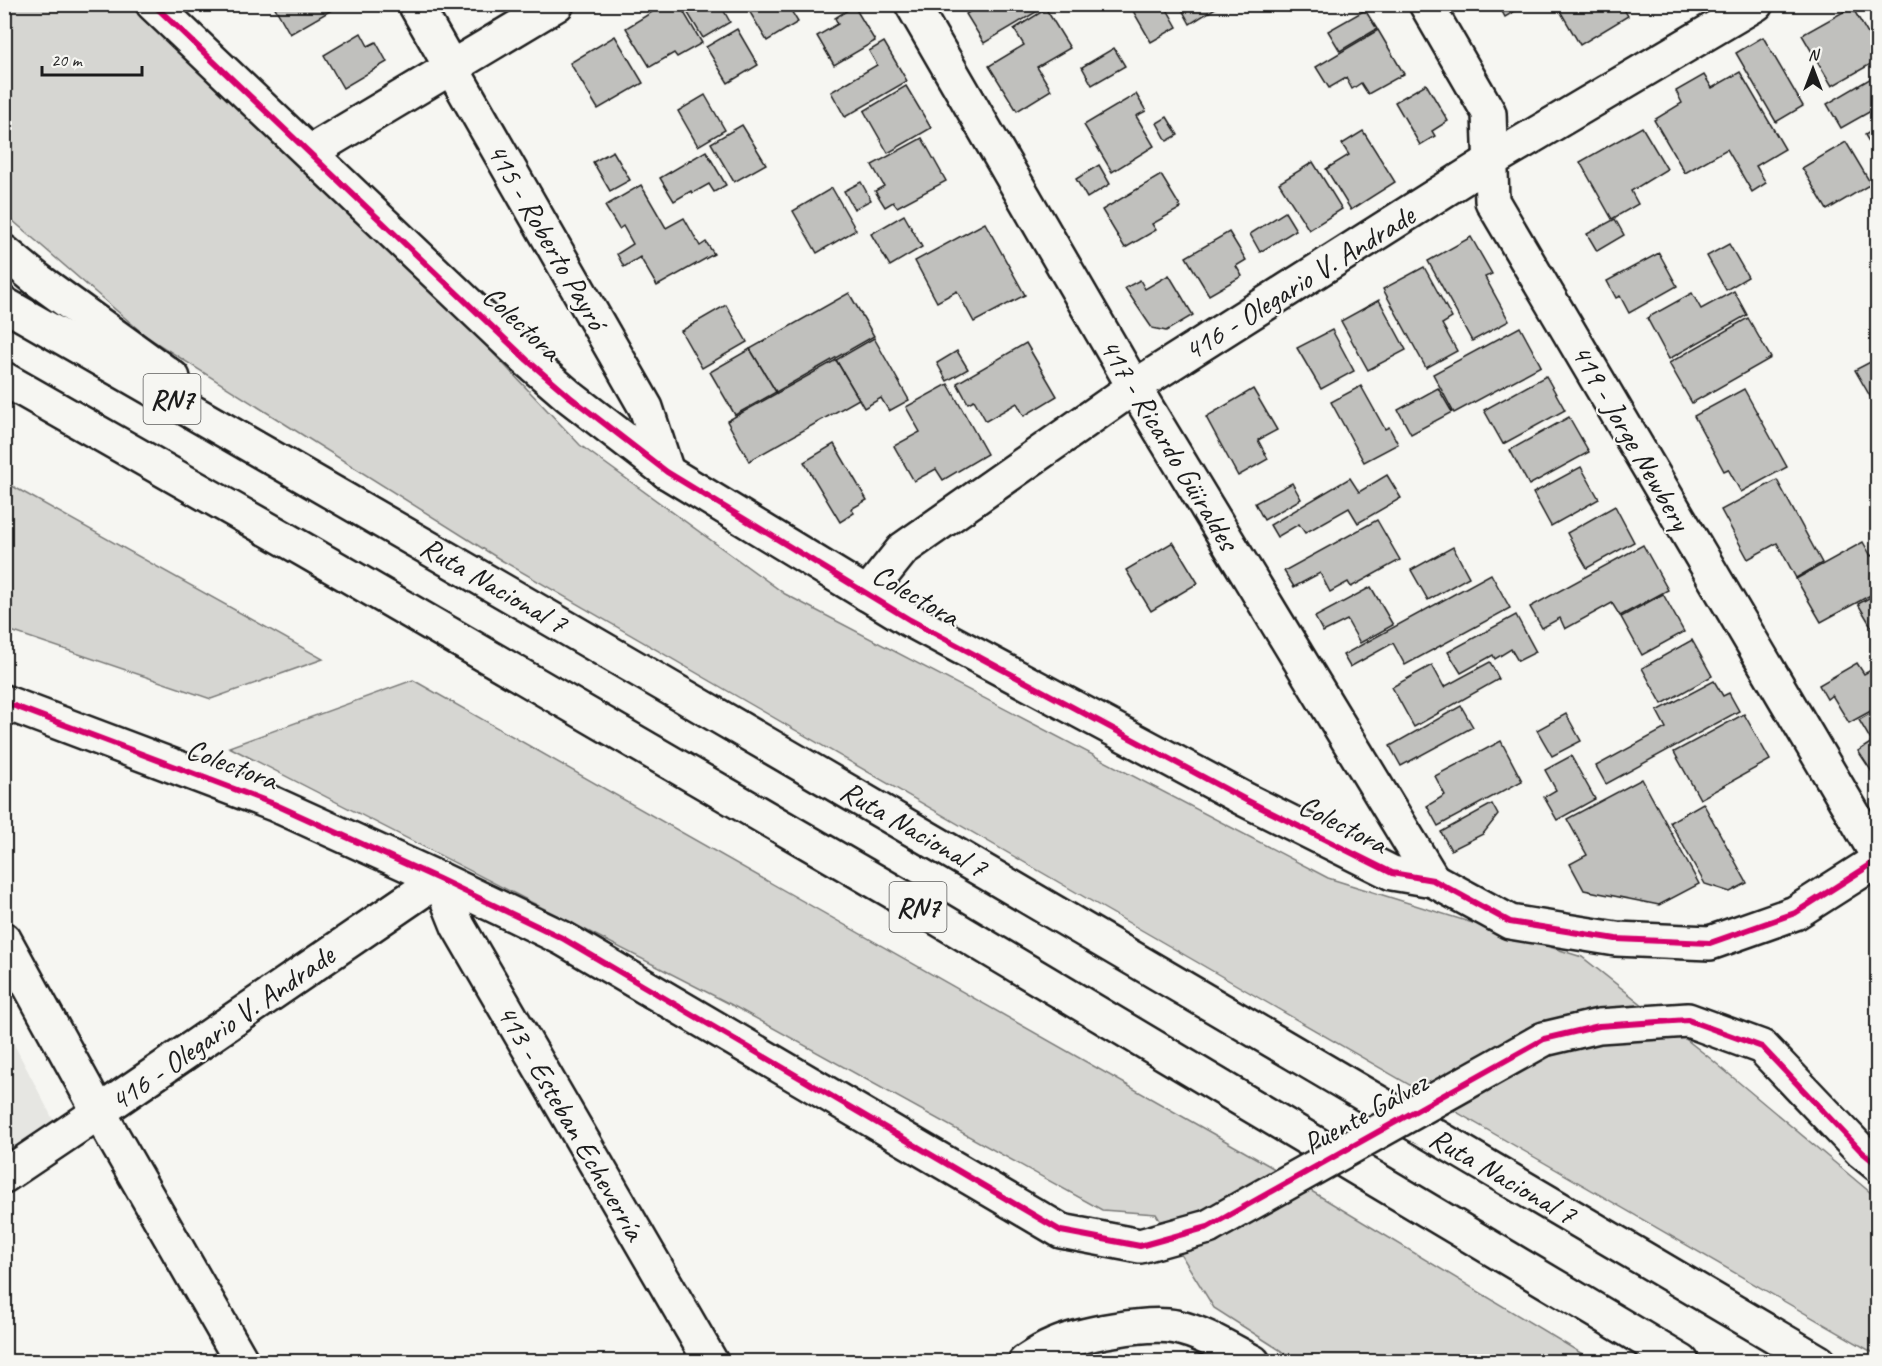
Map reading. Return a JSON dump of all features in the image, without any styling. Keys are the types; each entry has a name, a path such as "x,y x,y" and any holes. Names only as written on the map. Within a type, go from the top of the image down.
{"main road":[{"name":"Colectora","path":"153,4 527,360 570,397 667,472 910,620 1256,805 1392,873 1433,880 1510,922 1616,939 1710,943 1795,913 1878,858"},
{"name":"415 - Roberto Payró","path":"415,4 646,408 667,472"},
{"path":"310,152 557,4"},
{"name":"417 - Ricardo Güiraldes","path":"912,4 1134,387 1433,880"},
{"name":"419 - Jorge Newbery","path":"1426,4 1489,113 1492,201 1878,858"},
{"name":"416 - Olegario V. Andrade","path":"867,594 903,549 1134,387 1492,160 1756,4"},
{"path":"4,252 38,280 134,350 339,495"},
{"name":"Ruta Nacional 7","path":"4,303 954,852 1819,1362"},
{"name":"RN7","path":"4,379 904,898 1682,1362"},
{"path":"4,394 149,462"},
{"name":"Colectora","path":"4,702 274,804 562,938 1061,1231 1140,1246 1208,1227"},
{"name":"416 - Olegario V. Andrade","path":"4,1176 439,879"},
{"name":"413 - Esteban Echeverría","path":"439,879 458,926 711,1362"},
{"path":"4,939 99,1112 242,1362"},
{"name":"Puente Gálvez","path":"1208,1227 1544,1039 1599,1026 1688,1020 1762,1047 1854,1144 1878,1165"},
{"path":"1025,1362 1055,1345 1092,1334 1130,1327 1197,1341 1252,1362"}],"shaded area":[{"path":"5,5 137,5 424,280 580,445 785,594 1328,878 1582,957 1711,1059 1877,1198 1877,1355 501,560 147,337 5,214"},
{"path":"5,482 323,659 211,699 5,629"},
{"path":"413,680 1268,1165 1594,1361 1297,1361 1214,1308 1156,1214 1102,1210 730,1004 229,747"},
{"path":"4,1025 59,1131 4,1167"}],"building":[{"path":"273,4 342,4 290,34"},
{"path":"665,4 679,4 702,43 677,57 674,53 650,67 626,28"},
{"path":"720,4 730,22 703,38 683,5"},
{"path":"745,4 787,4 798,22 767,41"},
{"path":"982,4 1039,4 1041,9 984,43 966,14"},
{"path":"1129,4 1164,4 1177,27 1151,42"},
{"path":"1179,4 1222,4 1190,24"},
{"path":"1498,4 1527,4 1505,17"},
{"path":"1556,4 1621,4 1628,16 1580,45"},
{"path":"854,6 875,41 834,65 817,36 838,24 835,18"},
{"path":"1852,7 1878,51 1878,60 1832,86 1802,35"},
{"path":"1046,9 1070,48 1037,67 1051,90 1017,111 989,66 1024,45 1014,29"},
{"path":"1365,10 1377,29 1340,51 1328,31"},
{"path":"737,29 758,65 728,83 706,47"},
{"path":"1378,30 1404,74 1368,94 1361,83 1352,89 1346,78 1329,88 1316,67"},
{"path":"361,33 368,46 376,42 387,62 343,88 324,55"},
{"path":"615,36 643,83 598,109 570,63"},
{"path":"1763,37 1803,106 1776,122 1736,53"},
{"path":"884,42 907,81 845,117 831,92 877,65 869,51"},
{"path":"1114,48 1125,66 1092,85 1082,67"},
{"path":"1740,72 1785,149 1756,166 1766,183 1752,192 1727,149 1685,173 1654,120 1682,103 1676,91 1704,75 1712,88"},
{"path":"1878,74 1878,107 1841,128 1827,104"},
{"path":"1426,84 1448,121 1432,131 1435,136 1420,145 1395,102"},
{"path":"906,86 931,128 888,153 864,111"},
{"path":"1136,94 1146,111 1136,116 1154,146 1112,172 1084,125"},
{"path":"705,95 725,130 698,146 678,111"},
{"path":"1167,117 1178,135 1167,141 1157,123"},
{"path":"742,125 766,164 734,182 711,143"},
{"path":"1642,127 1667,169 1631,191 1638,204 1612,219 1580,162"},
{"path":"1878,127 1878,157 1865,135"},
{"path":"1363,131 1395,182 1351,210 1326,169 1349,155 1342,144"},
{"path":"922,138 946,181 897,207 893,202 885,207 875,191 884,186 872,165"},
{"path":"1846,142 1871,184 1827,210 1802,168"},
{"path":"613,151 630,180 610,191 593,162"},
{"path":"706,151 726,185 714,192 709,184 674,201 660,178"},
{"path":"1313,162 1342,209 1309,230 1279,183"},
{"path":"1099,165 1110,184 1087,198 1076,179"},
{"path":"1161,175 1181,208 1152,224 1156,230 1125,248 1102,210"},
{"path":"861,182 871,200 854,209 844,191"},
{"path":"641,185 666,228 684,218 700,246 706,242 714,254 657,286 640,257 624,267 617,254 633,244 623,226 619,229 605,206"},
{"path":"832,188 856,230 817,253 793,211"},
{"path":"1285,212 1296,230 1260,252 1250,234"},
{"path":"904,215 922,247 890,266 871,234"},
{"path":"1615,219 1624,235 1597,251 1587,234"},
{"path":"985,223 1025,295 974,322 957,291 937,302 915,261"},
{"path":"1229,232 1246,260 1236,266 1242,276 1209,295 1186,257"},
{"path":"1471,237 1492,274 1485,277 1509,321 1472,341 1428,261"},
{"path":"1729,244 1748,277 1726,290 1707,256"},
{"path":"1659,253 1677,286 1629,313 1620,296 1616,298 1607,281"},
{"path":"1424,267 1452,318 1442,324 1457,351 1426,368 1383,289"},
{"path":"1169,275 1193,315 1166,331 1152,328 1125,288 1140,280 1145,289"},
{"path":"1734,291 1747,315 1669,359 1647,318 1692,293 1701,309"},
{"path":"849,293 874,336 776,392 750,349"},
{"path":"1379,300 1406,350 1368,370 1341,321"},
{"path":"726,305 747,342 702,368 681,331"},
{"path":"1748,318 1771,358 1692,403 1669,363"},
{"path":"1520,327 1541,366 1454,413 1433,374"},
{"path":"1332,330 1354,371 1321,389 1297,348"},
{"path":"874,338 909,400 889,411 881,398 864,408 836,360"},
{"path":"1026,343 1057,396 1024,416 1017,403 986,421 974,400 968,403 957,383"},
{"path":"750,349 776,392 735,415 710,372"},
{"path":"957,351 968,369 947,381 937,363"},
{"path":"1878,358 1878,410 1855,370"},
{"path":"836,360 859,399 749,461 727,421"},
{"path":"1546,376 1565,410 1503,444 1484,410"},
{"path":"948,384 987,454 943,480 936,469 914,481 894,446 920,432 906,407"},
{"path":"1361,386 1385,429 1389,427 1398,444 1364,462 1331,402"},
{"path":"1438,388 1452,412 1411,434 1398,410"},
{"path":"1253,389 1277,430 1258,440 1268,459 1238,476 1206,417"},
{"path":"1744,389 1787,467 1741,492 1728,469 1724,471 1694,416"},
{"path":"1569,417 1589,452 1529,485 1510,450"},
{"path":"834,444 867,500 851,509 854,513 840,522 804,462"},
{"path":"1581,467 1599,499 1551,526 1533,493"},
{"path":"1387,475 1401,498 1358,523 1349,508 1305,533 1299,524 1277,537 1270,525 1350,478 1359,492"},
{"path":"1777,480 1822,563 1796,578 1777,543 1748,559 1721,510"},
{"path":"1292,483 1301,499 1264,520 1255,503"},
{"path":"1615,506 1634,542 1587,568 1567,533"},
{"path":"1377,520 1400,560 1351,587 1348,582 1330,592 1320,573 1294,587 1284,571"},
{"path":"1173,542 1198,583 1151,611 1126,570"},
{"path":"1863,542 1871,556 1878,552 1878,591 1821,622 1796,579"},
{"path":"1643,545 1668,590 1620,616 1612,603 1565,629 1560,618 1542,628 1530,607"},
{"path":"1453,547 1469,577 1428,600 1411,570"},
{"path":"1491,574 1510,608 1405,665 1393,643 1350,667 1343,655"},
{"path":"1371,587 1393,625 1360,643 1347,620 1323,632 1315,617"},
{"path":"1878,593 1878,638 1858,604"},
{"path":"1663,594 1684,632 1642,655 1621,617"},
{"path":"1516,615 1536,652 1518,661 1511,649 1495,659 1493,655 1461,673 1448,652"},
{"path":"1692,640 1712,676 1662,704 1642,668"},
{"path":"1490,662 1499,679 1414,727 1392,687 1432,665 1444,687"},
{"path":"1857,663 1864,674 1878,666 1878,707 1849,723 1832,695 1827,699 1819,685"},
{"path":"1714,681 1723,696 1729,693 1739,711 1606,784 1596,766 1666,728 1657,711"},
{"path":"1461,706 1473,727 1401,766 1390,746"},
{"path":"1878,709 1878,781 1858,751 1872,742 1859,720"},
{"path":"1566,714 1581,741 1552,756 1537,730"},
{"path":"1744,714 1770,760 1700,799 1674,752"},
{"path":"1501,741 1522,781 1438,826 1427,806 1445,795 1435,776"},
{"path":"1571,756 1595,799 1557,820 1544,797 1556,790 1545,770"},
{"path":"1642,779 1699,884 1659,905 1584,890 1570,864 1587,855 1567,819"},
{"path":"1703,803 1747,883 1730,892 1705,884 1670,822"},
{"path":"1492,804 1498,815 1483,834 1451,850 1441,832"}],"cycle path":[{"path":"153,4 527,360 570,397 667,472 910,620 1246,800 1392,873 1433,880 1510,922 1616,939 1710,943 1795,913 1878,860"},
{"path":"4,702 274,804 562,938 1061,1231 1140,1246 1208,1227 1544,1039 1599,1026 1688,1020 1762,1047 1862,1152 1878,1165"}]}
